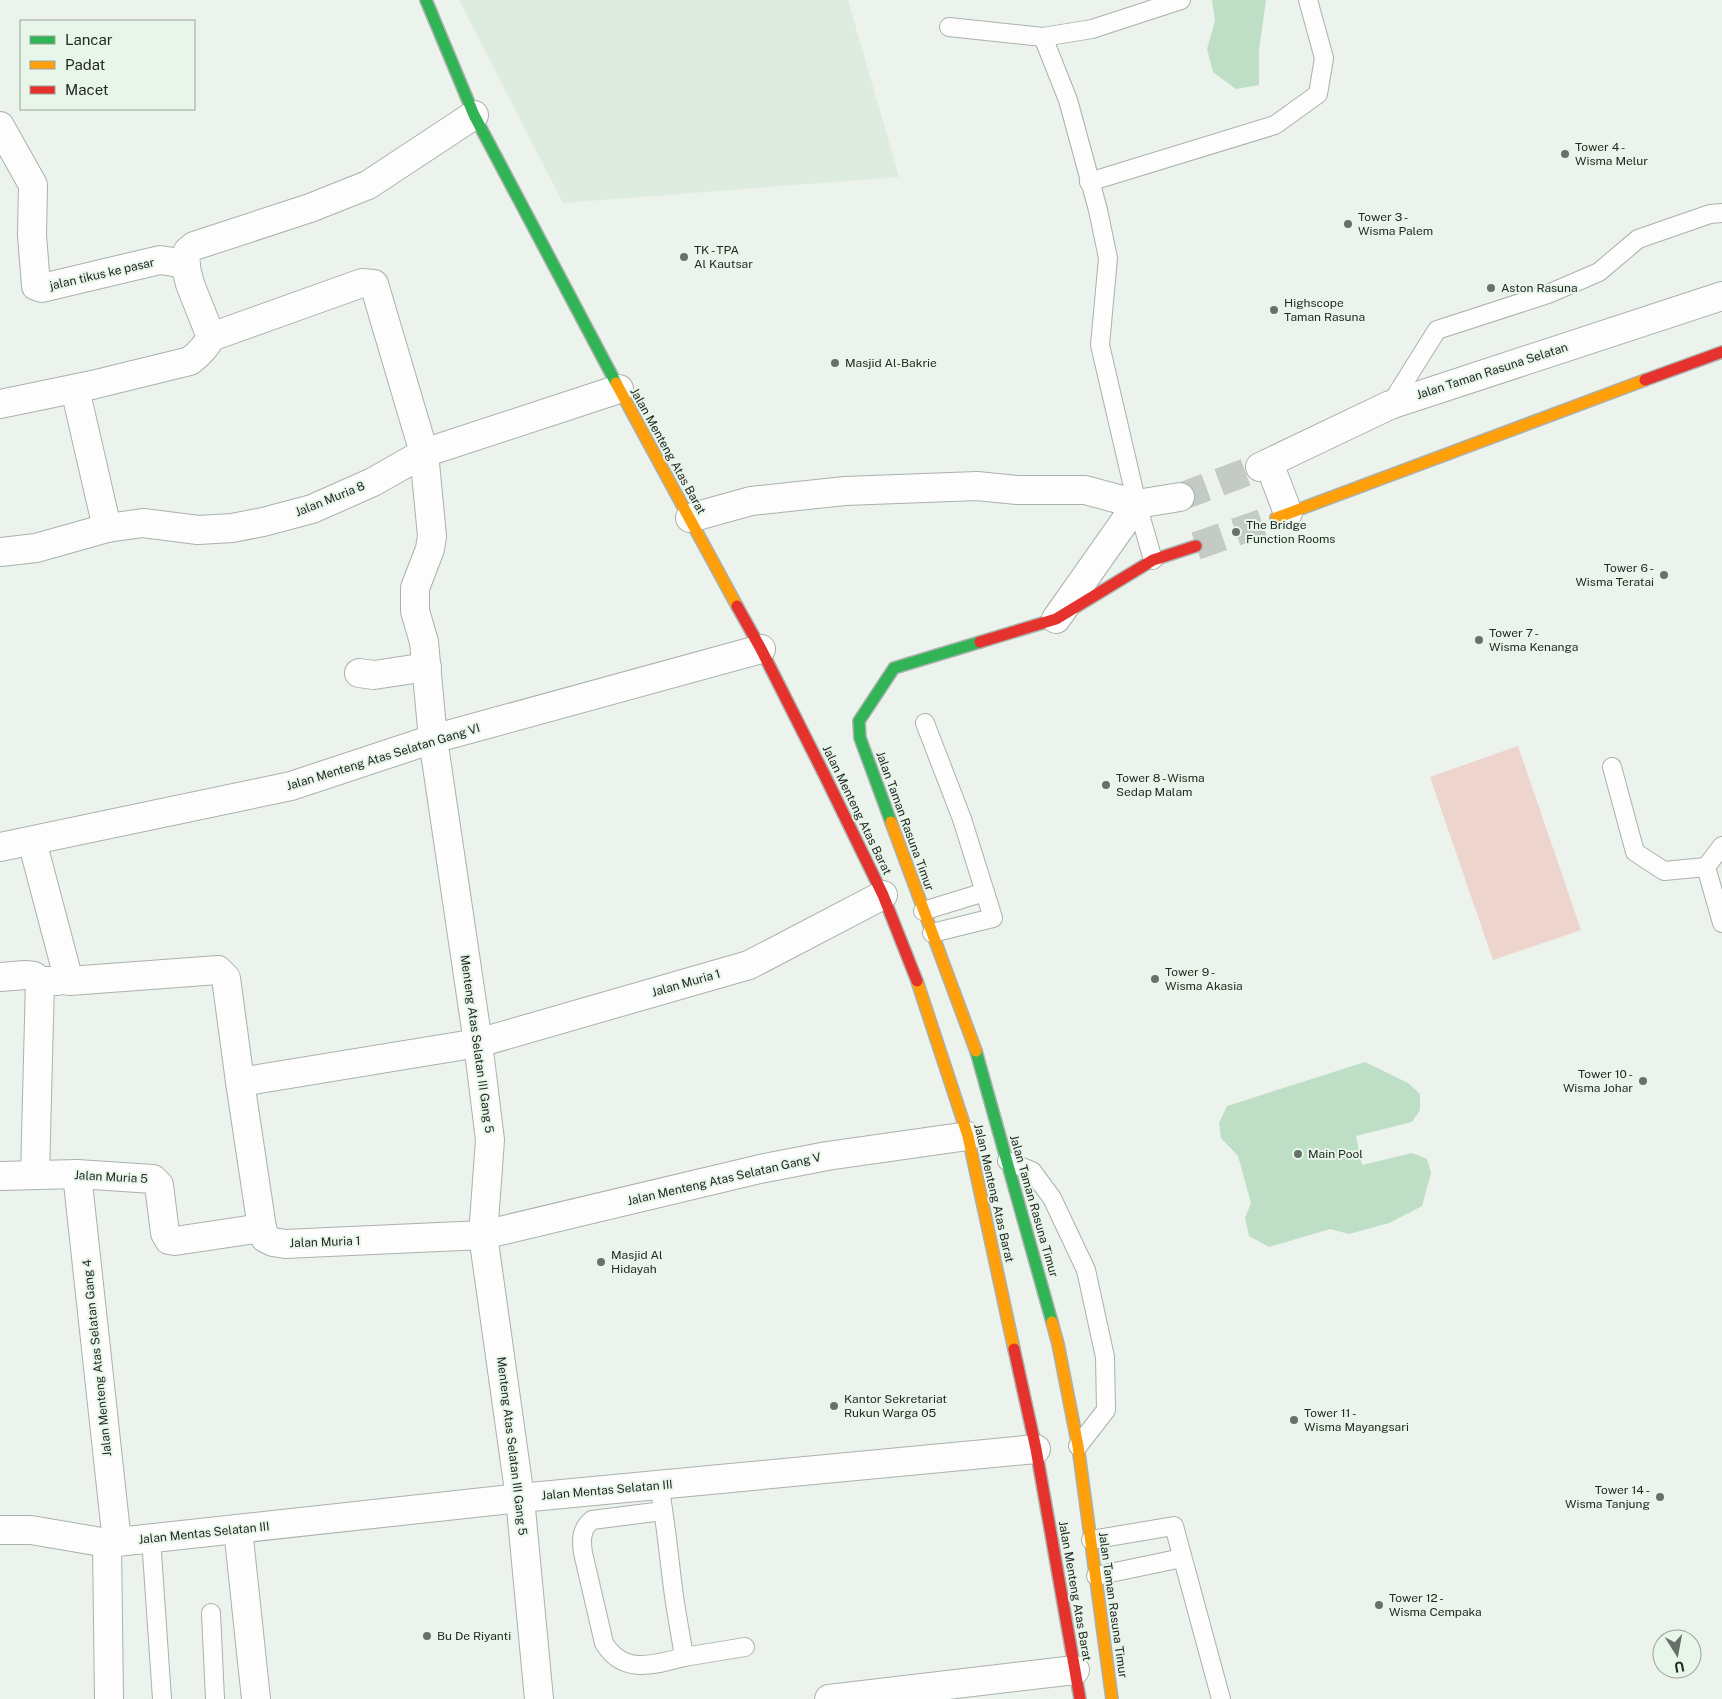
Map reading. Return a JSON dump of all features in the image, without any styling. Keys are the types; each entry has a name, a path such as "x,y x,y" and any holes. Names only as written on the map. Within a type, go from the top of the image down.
{"street":[{"name":"Jalan Menteng Atas Barat","path":"426,0 474,115 618,389 761,649 883,895 921,992 968,1136 1036,1450 1080,1699"},
{"path":"0,404 190,360 208,343 211,337 190,284 184,260 188,251 194,246 310,208 368,185 474,115"},
{"name":"jalan tikus ke pasar","path":"0,126 33,185 32,235 36,286 42,288 160,260 186,264"},
{"name":"Menteng Atas Selatan III Gang 5","path":"211,337 362,284 374,284 424,453 432,536 430,549 415,588 415,611 424,642 433,739 478,1043 490,1140 483,1235 520,1498 539,1699"},
{"name":"Jalan Taman Rasuna Selatan","path":"1722,296 1390,405 1264,465 1282,516 1722,352"},
{"path":"75,388 107,528"},
{"name":"Jalan Muria 8","path":"0,552 36,548 107,528 143,523 210,530 263,522 312,509 373,482 424,453 618,389"},
{"path":"690,518 751,501 845,491 977,486 1017,490 1085,490 1137,504 1180,497"},
{"path":"1056,619 1137,504"},
{"path":"1056,619 1153,560 1196,546"},
{"name":"Jalan Taman Rasuna Timur","path":"1056,619 894,668 865,710 860,721 860,738 977,1054 1058,1344 1078,1446 1112,1699"},
{"name":"Jalan Menteng Atas Selatan Gang VI","path":"0,847 291,786 433,739 761,649"},
{"path":"359,673 374,675 427,667"},
{"path":"32,841 69,981"},
{"name":"Jalan Muria 1","path":"478,1043 749,965 883,895"},
{"path":"0,978 25,975 34,976 40,981 69,981 218,970 226,978 262,1228"},
{"path":"35,1175 40,981"},
{"path":"240,1082 478,1043"},
{"name":"Jalan Menteng Atas Selatan Gang V","path":"483,1235 760,1170 828,1156 968,1136"},
{"name":"Jalan Muria 5","path":"0,1176 77,1174 153,1178 160,1185 165,1233 169,1240 175,1241 262,1228"},
{"name":"Jalan Menteng Atas Selatan Gang 4","path":"77,1174 112,1542 109,1699"},
{"name":"Jalan Muria 1","path":"262,1228 265,1238 273,1242 285,1244 483,1235"},
{"name":"Jalan Mentas Selatan III","path":"0,1530 31,1530 112,1542 520,1498 661,1498 1036,1450"},
{"path":"238,1529 256,1699"},
{"path":"829,1699 1075,1670"}],"lane":[{"path":"949,27 1043,37 1092,29 1181,0"},
{"path":"1089,182 1275,125 1318,94 1324,58 1308,0"},
{"path":"1043,37 1068,100 1098,210 1108,258 1100,345 1137,504 1153,560"},
{"path":"1390,405 1437,330 1548,294 1599,272 1638,239 1710,214 1722,213"},
{"path":"925,723 962,819 993,918 932,933"},
{"path":"1612,766 1635,852 1664,871 1706,867 1721,849"},
{"path":"1706,867 1722,923"},
{"path":"923,911 985,892"},
{"path":"1007,1161 1032,1171 1052,1198 1086,1270 1105,1357 1106,1410 1078,1446"},
{"path":"684,1657 661,1498 592,1520 586,1525 582,1541 604,1643 609,1651 620,1661 627,1664 648,1665 745,1647"},
{"path":"1090,1540 1174,1526 1221,1699"},
{"path":"151,1538 162,1699"},
{"path":"1096,1576 1182,1558"},
{"path":"211,1613 215,1699"}],"shaded area":[{"path":"459,0 848,0 899,177 563,203"},
{"path":"1212,0 1266,0 1259,50 1259,85 1236,89 1213,72 1207,49 1215,21"},
{"path":"1518,746 1581,930 1493,960 1430,777"},
{"name":"Main Pool","path":"1365,1062 1408,1083 1420,1094 1420,1110 1412,1122 1356,1136 1362,1165 1412,1153 1427,1159 1431,1173 1422,1206 1389,1223 1349,1234 1330,1229 1269,1247 1249,1236 1245,1218 1251,1203 1238,1156 1221,1138 1219,1123 1227,1106"}],"tunnel":[{"path":"1180,497 1260,467"},
{"path":"1196,546 1276,518"}],"traffic: fast":[{"path":"426,0 474,115 616,383"},
{"path":"891,822 860,738 859,721 894,668 980,642"},
{"path":"976,1051 1052,1322"}],"traffic: slow":[{"path":"1276,518 1645,380"},
{"path":"616,383 737,606"},
{"path":"891,822 976,1051"},
{"path":"917,981 968,1136 1014,1349"},
{"path":"1052,1322 1078,1446 1112,1699"}],"traffic: jam":[{"path":"1645,380 1722,352"},
{"path":"980,642 1056,619 1153,560 1196,546"},
{"path":"737,606 761,649 883,895 917,981"},
{"path":"1014,1349 1036,1449 1080,1699"}],"place":[{"name":"Tower 4 - Wisma Melur","path":"1565,154"},
{"name":"Tower 3 - Wisma Palem","path":"1348,224"},
{"name":"TK - TPA Al Kautsar","path":"684,257"},
{"name":"Aston Rasuna","path":"1491,288"},
{"name":"Highscope Taman Rasuna","path":"1274,310"},
{"name":"Masjid Al-Bakrie","path":"835,363"},
{"name":"The Bridge Function Rooms","path":"1236,532"},
{"name":"Tower 6 - Wisma Teratai","path":"1664,575"},
{"name":"Tower 7 - Wisma Kenanga","path":"1479,640"},
{"name":"Tower 8 - Wisma Sedap Malam","path":"1106,785"},
{"name":"Tower 9 - Wisma Akasia","path":"1155,979"},
{"name":"Tower 10 - Wisma Johar","path":"1643,1081"},
{"name":"Main Pool","path":"1298,1154"},
{"name":"Masjid Al Hidayah","path":"601,1262"},
{"name":"Kantor Sekretariat Rukun Warga 05","path":"834,1406"},
{"name":"Tower 11 - Wisma Mayangsari","path":"1294,1420"},
{"name":"Tower 14 - Wisma Tanjung","path":"1660,1497"},
{"name":"Tower 12 - Wisma Cempaka","path":"1379,1605"},
{"name":"Bu De Riyanti","path":"427,1636"}]}
